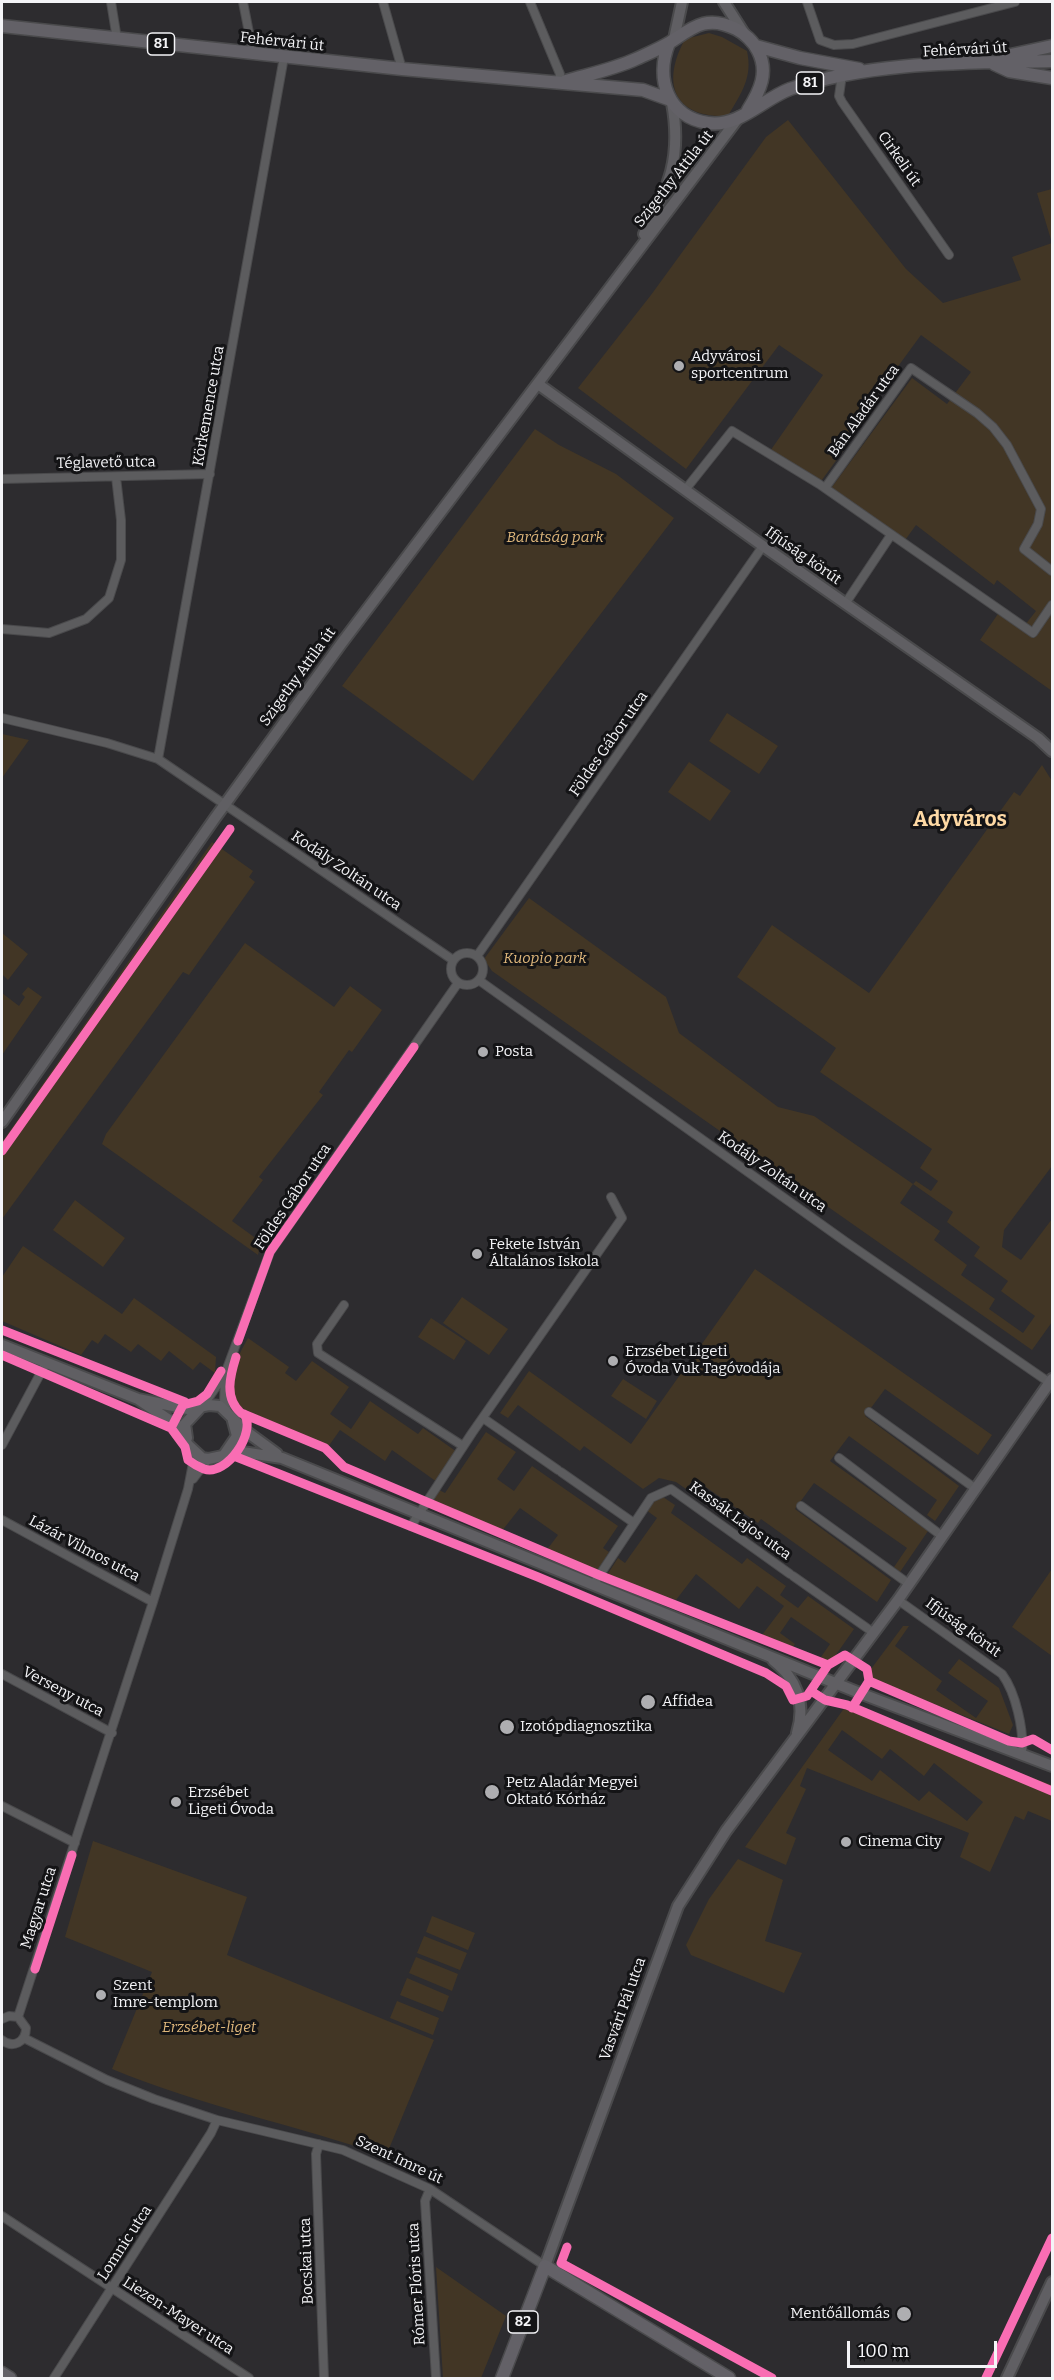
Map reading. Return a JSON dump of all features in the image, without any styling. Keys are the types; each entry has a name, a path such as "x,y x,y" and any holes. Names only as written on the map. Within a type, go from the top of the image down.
{"main road":[{"name":"Fehérvári út","path":"559,83 620,65 672,41 688,28 708,23 728,26 745,35 756,46 824,64 879,71"},
{"name":"Fehérvári út","path":"2,27 402,69 643,90 670,101 688,117 710,124 721,124 788,90 842,75 991,63 1053,61"},
{"path":"670,101 663,66 672,41"},
{"path":"743,114 762,85 764,70 756,46"},
{"path":"991,63 1006,56 1053,46"},
{"path":"991,63 1009,71 1053,78"},
{"name":"Vasvári Pál utca","path":"502,2379 545,2266"},
{"name":"Szent Imre út","path":"545,2266 729,2379"},
{"path":"2,2373 10,2379"}],"street":[{"path":"111,2 117,39"},
{"path":"243,2 253,53"},
{"path":"383,2 402,69"},
{"path":"530,2 560,74 559,83"},
{"path":"672,41 682,2"},
{"path":"724,2 745,35"},
{"path":"807,2 820,40 834,45 853,44 1015,2"},
{"name":"Körkemence utca","path":"158,759 284,57"},
{"name":"Cirkeli út","path":"842,75 839,96 842,102 949,255"},
{"name":"Szigethy Attila út","path":"632,258 664,193 676,156 676,126 670,101"},
{"name":"Szigethy Attila út","path":"2,1122 225,804 341,644 743,114"},
{"name":"Bán Aladár utca","path":"825,488 911,368 977,413 1004,440 1041,508 1038,524 1024,549 1053,571"},
{"name":"Ifjúság körút","path":"538,384 762,546 1038,738 1053,751"},
{"path":"685,490 732,430 825,488 1033,633 1053,604"},
{"name":"Téglavető utca","path":"2,479 210,474"},
{"path":"2,629 49,633 86,619 109,597 121,560 121,520 116,477"},
{"path":"845,604 891,535"},
{"name":"Földes Gábor utca","path":"477,956 762,546"},
{"name":"Kodály Zoltán utca","path":"2,718 107,743 158,759 453,960"},
{"path":"464,953 477,956 483,966 480,981 471,985 458,983 451,972 453,960 464,953"},
{"name":"Kodály Zoltán utca","path":"480,981 846,1242 1051,1381"},
{"name":"Földes Gábor utca","path":"202,1407 225,1374 270,1252 458,983"},
{"path":"411,1526 463,1446 622,1218 611,1197"},
{"path":"344,1305 317,1344 318,1353 463,1446"},
{"path":"2,1345 138,1399 188,1409 216,1405 282,1458"},
{"path":"2,1445 46,1364"},
{"name":"Földes Gábor utca","path":"225,1374 224,1402 230,1415"},
{"path":"837,1683 1051,1381"},
{"path":"138,1399 178,1426 197,1456 208,1459 256,1452 282,1458 837,1683 1053,1766"},
{"path":"190,1448 185,1424 202,1407"},
{"path":"869,1412 976,1489"},
{"path":"224,1455 237,1436 230,1415"},
{"path":"483,1418 634,1523 593,1585"},
{"name":"Magyar utca","path":"18,2017 185,1497 192,1471 190,1448"},
{"path":"839,1458 942,1536"},
{"name":"Magyar utca","path":"185,1497 195,1473 208,1459"},
{"name":"Kassák Lajos utca","path":"634,1523 651,1498 671,1489 874,1633"},
{"path":"801,1506 909,1584"},
{"name":"Lázár Vilmos utca","path":"2,1520 153,1602"},
{"name":"Ifjúság körút","path":"898,1600 1002,1674 1009,1687 1016,1713 1022,1753"},
{"path":"761,1652 785,1670 799,1693 800,1722 793,1745"},
{"name":"Verseny utca","path":"2,1674 111,1733"},
{"name":"Vasvári Pál utca","path":"545,2266 678,1906 726,1831 793,1745 837,1683"},
{"path":"2,1806 75,1843"},
{"path":"2,2019 9,2016 18,2017 25,2025 24,2038 15,2044 2,2044"},
{"name":"Szent Imre út","path":"24,2038 106,2080 217,2120 343,2150 430,2189 545,2266"},
{"name":"Lomnic utca","path":"54,2379 212,2133 217,2120"},
{"name":"Bocskai utca","path":"319,2144 316,2154 324,2379"},
{"name":"Rómer Flóris utca","path":"430,2189 425,2201 436,2379"},
{"name":"Liezen-Mayer utca","path":"2,2216 249,2379"},
{"path":"1007,2379 1053,2282"}],"green space":[{"path":"709,33 722,37 747,51 747,77 728,116 709,115 695,111 684,104 677,95 674,83 674,70 685,39"},
{"path":"788,120 906,269 943,303 1021,280 1012,257 1052,243 1052,691 980,640 1000,611 984,599 986,596 1025,625 1036,611 997,580 994,585 916,525 903,543 829,491 912,378 947,404 971,372 921,335 839,447 843,451 819,484 768,454 823,375 779,345 686,469 578,388 651,295 766,137"},
{"path":"1052,189 1052,243 1037,193"},
{"name":"Barátság park","path":"535,429 559,445 616,474 674,518 473,781 342,686"},
{"path":"727,713 778,746 759,774 709,741"},
{"path":"2,734 29,740 2,778"},
{"path":"689,762 731,791 710,821 668,792"},
{"name":"Kuopio park","path":"1042,765 1052,781 1052,1166 1004,1230 1002,1247 1021,1260 1052,1219 1052,1322 1032,1350 492,971 484,959 529,898 666,997 679,1033 778,1107 814,1116 913,1184 916,1181 931,1191 938,1181 920,1168 932,1149 820,1072 836,1048 737,977 772,925 869,993 1014,792 1020,796","holes":["913,1184 953,1212 947,1222 980,1247 974,1256 1008,1281 1001,1291 1035,1316 1023,1333 989,1309 995,1299 961,1275 967,1265 934,1240 940,1231 900,1203"]},
{"path":"212,842 253,871 249,877 255,882 189,975 183,972 2,1219 2,1142"},
{"path":"2,933 28,954 8,980 2,974"},
{"path":"245,943 334,1007 350,986 382,1010 319,1092 323,1095 259,1177 263,1180 232,1221 261,1242 258,1255 102,1144 106,1134"},
{"path":"28,987 42,997 2,1055 2,993 19,1006 25,997 22,994"},
{"path":"75,1200 125,1238 103,1267 53,1230"},
{"path":"23,1246 122,1314 134,1298 216,1357 215,1373 200,1362 193,1370 169,1351 161,1361 138,1344 131,1352 105,1334 98,1344 92,1340 81,1355 2,1321 2,1277"},
{"path":"755,1269 992,1435 978,1455 885,1389 865,1416 959,1486 935,1521 927,1515 937,1500 849,1436 830,1461 928,1531 900,1572 894,1567 907,1548 814,1483 795,1509 891,1580 877,1602 761,1519 758,1523 694,1479 686,1489 676,1482 659,1478 643,1489 584,1446 580,1451 518,1405 508,1418 500,1413 529,1371 631,1444"},
{"path":"462,1297 508,1329 489,1355 443,1323"},
{"path":"431,1318 466,1341 454,1360 418,1337"},
{"path":"248,1338 289,1367 285,1373 296,1381 312,1361 349,1387 330,1414 351,1429 370,1401 418,1434 423,1428 457,1452 437,1482 392,1450 385,1461 340,1430 328,1447 235,1405 232,1397 232,1379 236,1362"},
{"path":"623,1379 657,1401 646,1419 611,1396"},
{"path":"486,1432 516,1452 497,1479 514,1491 532,1466 618,1526 603,1548 609,1552 597,1572 546,1551 558,1535 520,1508 501,1532 431,1502 439,1490 445,1493"},
{"path":"663,1497 675,1505 671,1513 742,1564 747,1558 786,1586 780,1595 798,1608 808,1596 854,1629 833,1659 828,1662 821,1657 830,1644 791,1617 780,1633 795,1644 792,1648 762,1635 784,1606 757,1586 739,1609 696,1574 676,1600 607,1575 618,1558 625,1563 657,1518 646,1510 653,1502"},
{"path":"1052,1569 1052,1656 1012,1627"},
{"path":"903,1626 909,1626 895,1646 942,1681 936,1690 976,1718 988,1701 948,1673 959,1659 999,1688 1013,1725 1009,1734 872,1679 871,1669"},
{"path":"845,1707 1052,1785 1052,1821 1028,1811 1024,1820 1015,1816 990,1872 960,1857 969,1833 807,1768 800,1786 806,1789 786,1833 796,1838 786,1865 745,1847","holes":["842,1730 882,1759 890,1749 924,1776 934,1763 983,1802 967,1821 929,1791 919,1801 880,1770 872,1781 828,1750"]},
{"name":"Erzsébet-liget","path":"93,1841 247,1897 227,1955 434,2040 386,2156 214,2105 112,2069 152,1972 65,1937"},
{"path":"738,1859 783,1880 765,1941 802,1953 784,1993 691,1955 686,1945 709,1899"},
{"path":"432,1916 475,1933 468,1950 426,1932"},
{"path":"424,1936 467,1953 460,1970 417,1953"},
{"path":"416,1957 458,1974 452,1991 409,1973"},
{"path":"407,1978 449,1996 443,2012 400,1995"},
{"path":"397,2001 439,2018 433,2035 390,2018"},
{"path":"436,2267 506,2316 481,2378 443,2378"}],"cycle path":[{"path":"2,1151 230,829"},
{"path":"238,1341 270,1252 414,1047"},
{"path":"2,1330 185,1402"},
{"path":"2,1355 171,1428"},
{"path":"236,1357 230,1379 230,1394 241,1413 325,1448 344,1467 599,1575 828,1665 845,1655 867,1669 869,1681 852,1708"},
{"path":"221,1371 207,1394 198,1401 183,1405 171,1428 185,1447 188,1460 204,1469 213,1470 230,1460 243,1441 247,1422 244,1414"},
{"path":"234,1456 538,1577 766,1673 786,1686 793,1700 807,1696 828,1665"},
{"path":"869,1681 1009,1741 1022,1743 1033,1739 1052,1750"},
{"path":"811,1691 825,1700 847,1705 1052,1791"},
{"path":"35,1969 72,1855"},
{"path":"986,2378 1052,2238"},
{"path":"567,2247 561,2263 772,2378"}],"place":[{"name":"Adyvárosi sportcentrum","path":"679,366"},
{"name":"Posta","path":"483,1052"},
{"name":"Fekete István Általános Iskola","path":"477,1254"},
{"name":"Erzsébet Ligeti Óvoda Vuk Tagóvodája","path":"613,1361"},
{"name":"Affidea","path":"648,1702"},
{"name":"Izotópdiagnosztika","path":"507,1727"},
{"name":"Petz Aladár Megyei Oktató Kórház","path":"492,1792"},
{"name":"Erzsébet Ligeti Óvoda","path":"176,1802"},
{"name":"Cinema City","path":"846,1842"},
{"name":"Szent Imre-templom","path":"101,1995"},
{"name":"Mentőállomás","path":"904,2314"}],"district":[{"name":"Adyváros","path":"960,820"}]}
